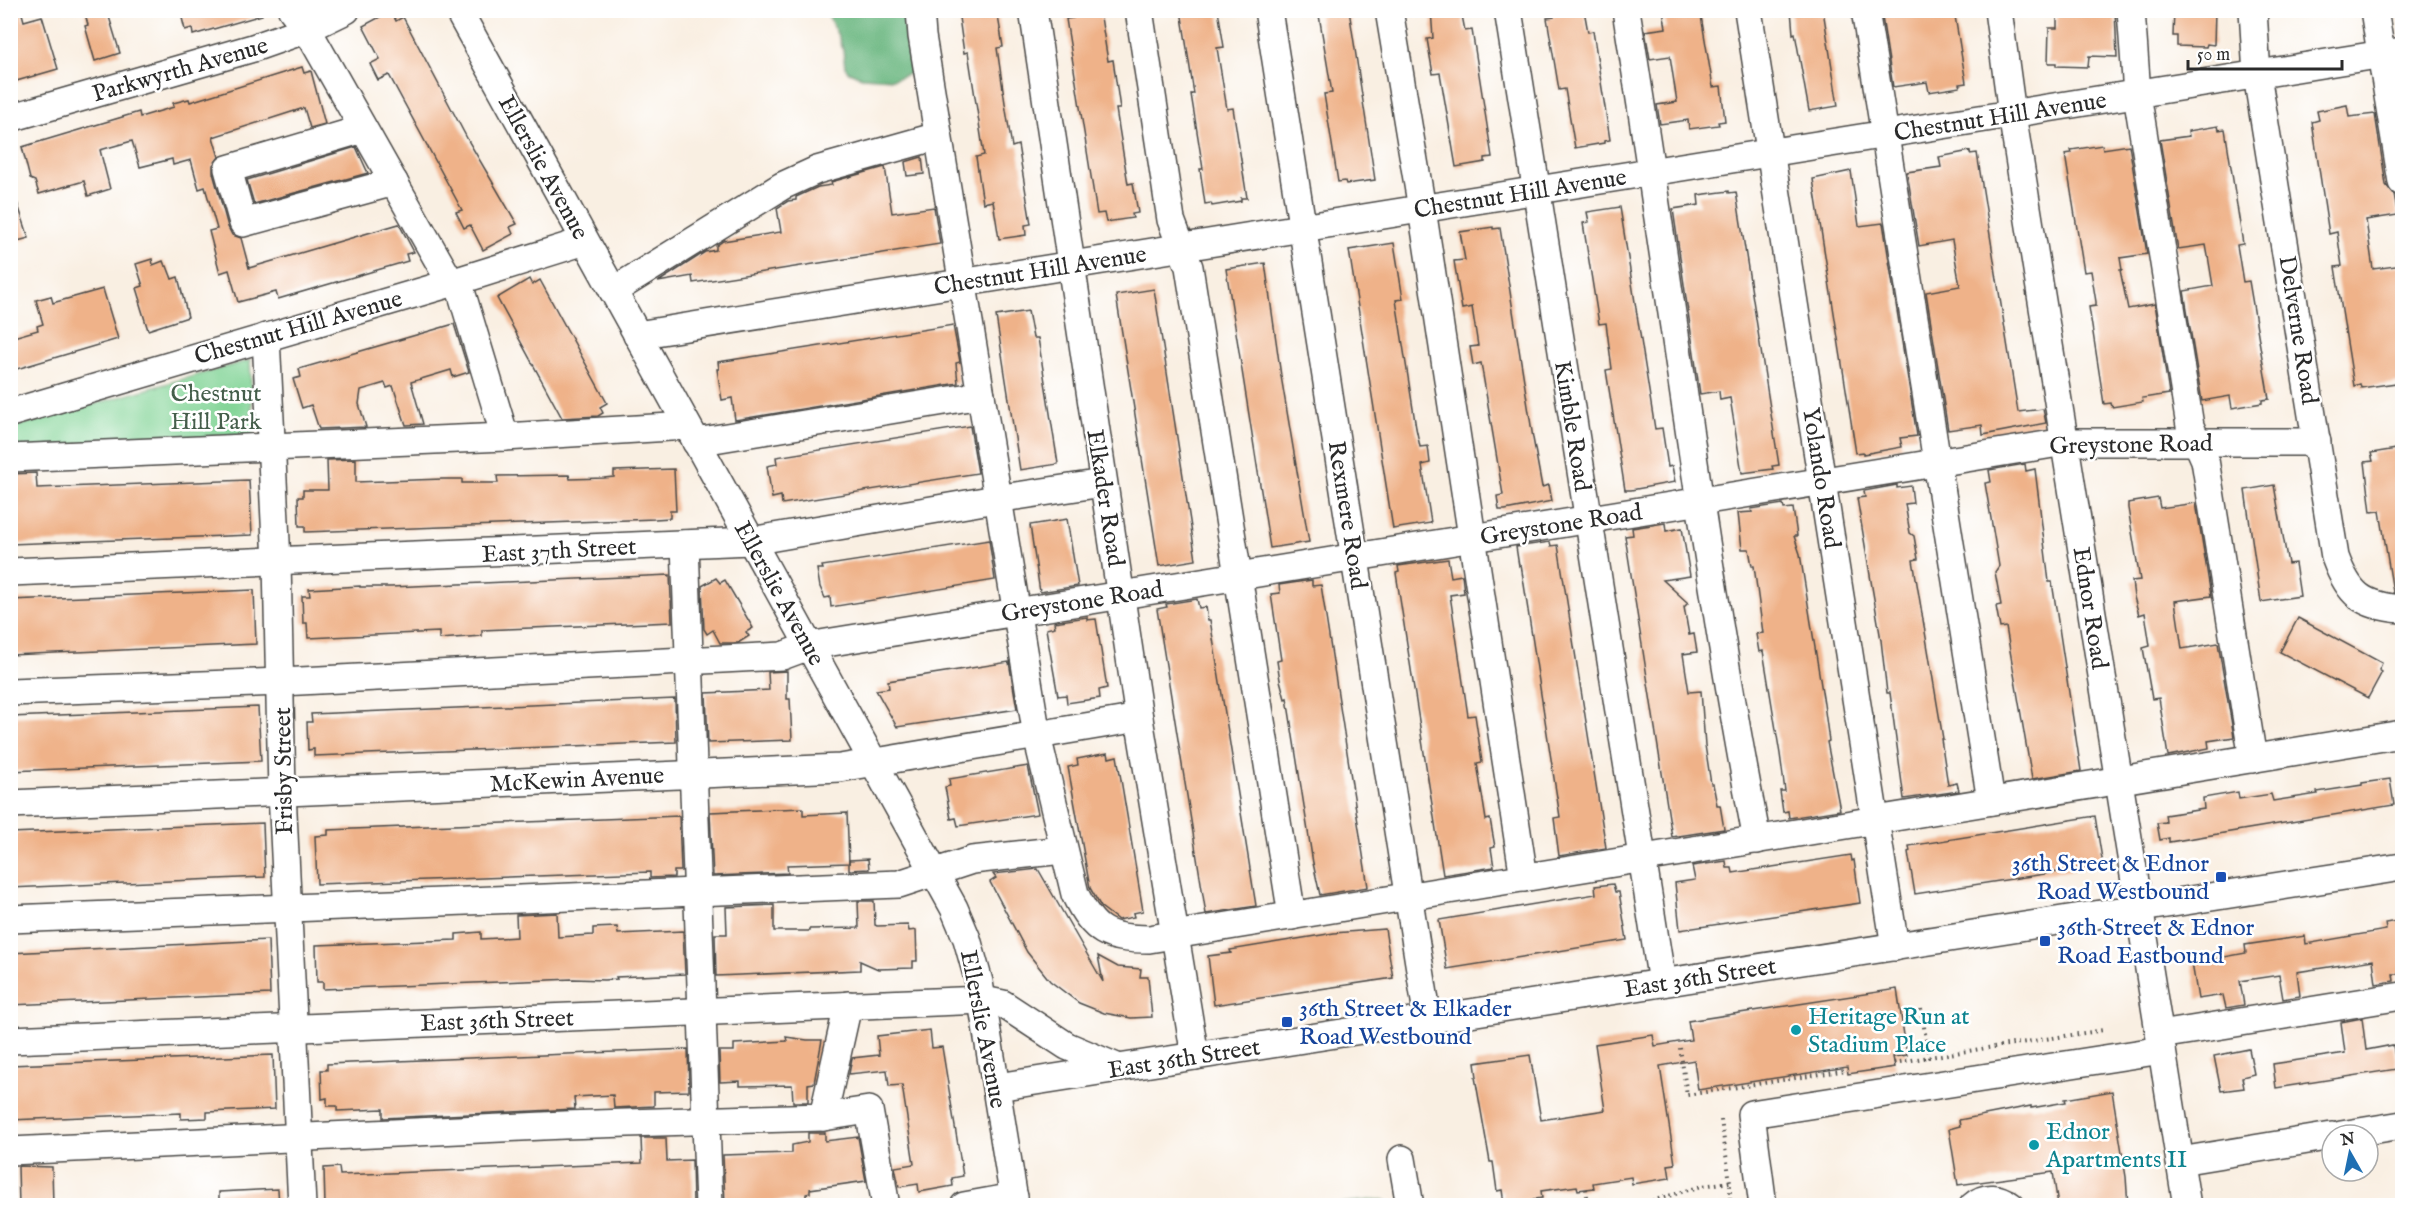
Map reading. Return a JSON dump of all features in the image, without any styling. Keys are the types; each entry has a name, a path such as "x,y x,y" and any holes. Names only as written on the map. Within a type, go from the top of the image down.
{"street":[{"name":"Parkwyrth Avenue","path":"10,118 253,48 299,20 346,10"},
{"name":"Ellerslie Avenue","path":"458,10 936,873 967,939 983,1000 1015,1202"},
{"path":"920,10 922,36 996,499 1037,736 1075,894 1084,913 1094,926 1108,934 1128,939 1174,935 2403,734"},
{"name":"Elkader Road","path":"1033,10 1139,718 1196,1056"},
{"path":"1138,10 1171,220 1189,267 1292,916"},
{"name":"Rexmere Road","path":"1268,10 1428,1020"},
{"path":"1389,10 1422,208 1524,878"},
{"name":"Kimble Road","path":"1508,10 1662,983"},
{"path":"1626,10 1730,702 1757,840"},
{"name":"Yolando Road","path":"1748,10 1895,947"},
{"path":"1865,10 1991,801"},
{"name":"Ednor Road","path":"1998,10 2012,114 2187,1206"},
{"path":"2131,10 2137,94 2190,426 2205,460 2253,759"},
{"name":"Delverne Road","path":"2253,10 2257,75 2335,556 2342,575 2359,596 2372,606 2403,609"},
{"path":"2374,10 2392,53 2403,182"},
{"path":"299,20 455,282 506,437"},
{"name":"Chestnut Hill Avenue","path":"637,335 2392,53"},
{"path":"363,129 228,169 243,223 394,182"},
{"path":"613,291 782,186 817,170 938,136"},
{"name":"Chestnut Hill Avenue","path":"10,413 455,282 585,241"},
{"name":"Frisby Street","path":"266,337 277,562 282,792 302,1206"},
{"path":"10,458 506,437 692,434 981,395"},
{"name":"Greystone Road","path":"10,692 689,663 782,656 809,646 2065,442 2317,442"},
{"name":"East 37th Street","path":"10,572 751,541 1103,483"},
{"path":"685,544 709,1206"},
{"name":"McKewin Avenue","path":"10,804 840,768 1139,718"},
{"path":"10,919 899,884 972,860 1063,850"},
{"name":"East 36th Street","path":"997,1087 2403,867"},
{"path":"1763,1206 1751,1114 2161,1043 2403,996"},
{"path":"983,1000 1003,1004 1067,1046 1120,1068"},
{"name":"East 36th Street","path":"10,1040 983,1000"},
{"path":"823,1117 848,1005"},
{"path":"10,1151 298,1137 823,1117 869,1110 886,1206"},
{"path":"2380,1129 2403,1125"},
{"path":"2180,1161 2320,1138"},
{"path":"1402,1159 1410,1206"},
{"path":"1973,1206 1985,1198 1994,1198 2011,1206"},
{"path":"964,1206 1015,1202"}],"path":[{"path":"1921,1009 1929,1057"},
{"path":"1894,1063 2104,1030"},
{"path":"1680,1048 1687,1095 1847,1070"},
{"path":"1731,1088 1733,1096"},
{"path":"1720,1120 1730,1182 1730,1204"},
{"path":"1635,1206 1702,1186 1730,1182"},
{"path":"1586,1189 1588,1204"},
{"path":"1581,1206 1588,1204 1613,1206"}],"green space":[{"path":"826,11 902,11 913,61 912,73 894,79 862,77 849,72 845,67 839,38"},
{"name":"Chestnut Hill Park","path":"250,360 253,439 11,451 10,428"},
{"path":"1383,1200 1392,1205 1324,1205"}],"building":[{"path":"10,10 21,10 24,21 42,16 58,69 13,82 10,71"},
{"path":"95,10 107,10 120,53 95,61 85,26 88,25 85,14"},
{"path":"180,10 262,10 262,15 193,35 192,28 185,30"},
{"path":"958,10 997,10 1003,47 997,48 1006,110 1012,147 1018,145 1031,224 1025,225 1026,235 999,239 993,201 983,203 976,157 984,155 968,52 964,53"},
{"path":"1181,10 1218,10 1224,47 1217,48 1227,109 1233,108 1247,198 1241,198 1241,201 1212,206 1211,203 1205,204 1200,169 1203,169 1191,94 1194,94"},
{"path":"1349,10 1375,180 1346,184 1345,181 1338,182 1324,94 1332,93 1319,15"},
{"path":"1431,10 1461,10 1465,31 1472,30 1492,157 1485,158 1485,162 1456,167 1440,73 1433,74 1427,39 1433,38"},
{"path":"1553,10 1584,10 1588,32 1593,31 1610,140 1604,143 1575,148 1565,89 1559,90 1547,18 1554,17"},
{"path":"1663,10 1700,10 1713,87 1721,86 1725,121 1718,122 1719,125 1689,129 1688,120 1660,124 1657,105 1677,102 1670,56 1650,59 1645,31 1666,28"},
{"path":"1791,10 1823,10 1838,106 1809,111 1795,33 1793,34"},
{"path":"1881,10 1954,10 1966,83 1959,84 1960,87 1929,92 1927,82 1893,87"},
{"path":"2057,10 2115,10 2117,57 2089,56 2088,67 2056,66 2056,63 2048,63 2049,28 2057,28"},
{"path":"2215,10 2214,45 2177,46 2177,36 2173,36 2174,11"},
{"path":"391,11 396,21 403,17 469,142 517,224 510,227 513,234 483,250 470,225 464,228 456,212 462,210 389,75 378,80 370,64 380,59 363,26"},
{"path":"1072,11 1100,11 1108,61 1113,60 1120,109 1116,109 1128,184 1133,183 1138,213 1132,214 1133,218 1106,222 1104,213 1097,214 1066,19 1073,18"},
{"path":"302,67 304,73 311,71 325,124 310,128 304,108 213,137 219,157 213,165 213,173 228,227 232,235 241,238 249,268 399,224 414,252 406,254 408,261 278,299 276,292 238,302 229,270 220,273 209,231 217,229 205,187 199,189 191,160 173,165 172,159 140,167 132,141 100,150 110,189 88,196 84,181 39,194 35,181 30,179 22,147 139,112 140,117 174,107 173,103 189,99 190,102"},
{"path":"2347,105 2349,117 2375,114 2386,185 2394,195 2398,215 2366,220 2373,269 2403,265 2403,382 2361,388 2360,384 2354,386 2335,267 2342,266 2337,232 2329,234 2312,122 2319,120 2317,111"},
{"path":"2218,126 2219,130 2225,129 2243,244 2237,245 2243,282 2249,281 2269,399 2262,400 2262,403 2232,408 2230,396 2202,401 2184,291 2213,286 2206,245 2178,249 2160,140 2189,136 2188,131"},
{"path":"2102,145 2103,149 2129,145 2147,254 2120,258 2122,270 2120,270 2128,309 2155,304 2169,394 2142,398 2143,402 2112,407 2111,403 2104,404 2089,307 2096,306 2096,302 2091,271 2084,272 2065,154 2072,153 2071,150"},
{"path":"356,147 368,173 254,204 247,180"},
{"path":"1970,151 1970,154 1977,153 2018,412 2043,409 2046,423 1983,435 1982,425 1948,430 1926,292 1960,286 1952,240 1919,246 1907,172 1941,167 1939,157"},
{"path":"922,157 924,174 907,176 905,162"},
{"path":"885,167 892,213 934,207 940,244 693,283 692,276 658,282 705,252 716,250 716,246 723,241 781,232 777,208 788,201 796,200 796,197 818,187 832,185 831,182"},
{"path":"1851,171 1859,226 1883,223 1917,436 1900,438 1902,447 1863,454 1863,452 1856,453 1813,179"},
{"path":"1729,191 1729,193 1736,192 1779,465 1772,466 1773,469 1742,473 1730,398 1720,400 1719,391 1700,394 1673,209 1699,205 1698,195"},
{"path":"10,193 14,193 29,238 10,243"},
{"path":"1620,207 1655,429 1662,428 1668,467 1672,466 1675,482 1631,490 1625,490 1606,370 1612,369 1606,323 1599,324 1583,223 1589,222 1587,212"},
{"path":"1493,227 1493,229 1500,228 1542,487 1549,485 1552,501 1505,510 1499,510 1497,496 1503,495 1481,363 1473,365 1470,347 1478,346 1472,307 1462,309 1454,261 1465,260 1460,232"},
{"path":"1394,243 1403,299 1396,300 1416,428 1420,447 1428,446 1430,463 1422,465 1431,523 1393,529 1349,250"},
{"path":"152,259 153,265 163,261 172,279 178,277 188,317 148,330 139,301 141,301 137,288 143,286 136,264"},
{"path":"1265,263 1309,542 1270,548 1226,269"},
{"path":"529,279 532,285 540,280 607,403 600,407 603,413 598,416 562,418 497,298"},
{"path":"103,289 118,339 10,371 10,338 38,330 37,326 43,324 36,300 51,296 53,303"},
{"path":"1154,289 1196,560 1159,566 1116,295"},
{"path":"1028,311 1033,338 1038,338 1058,464 1020,470 996,316"},
{"path":"454,324 469,372 453,377 451,370 411,382 423,424 406,425 393,386 387,388 385,383 361,390 359,404 366,427 319,429 311,405 302,408 293,379 301,377 299,369"},
{"path":"953,325 960,362 956,363 958,383 735,420 732,398 722,400 718,362"},
{"path":"970,426 978,473 782,504 781,496 772,498 767,466 777,464 776,457"},
{"path":"2403,448 2403,593 2393,592 2380,511 2371,512 2365,462 2373,461 2371,453"},
{"path":"356,459 356,482 462,479 462,483 498,483 497,476 569,475 570,479 604,478 614,477 614,471 674,469 676,511 670,511 670,518 655,519 305,532 305,526 299,526 298,497 303,497 303,490 328,490 327,460"},
{"path":"2025,464 2026,471 2035,469 2049,582 2052,582 2081,771 2032,779 2006,627 2000,628 1996,606 2001,605 1995,572 1999,566 1985,483 1991,482 1989,470"},
{"path":"36,473 37,488 249,480 252,535 10,544 10,474"},
{"path":"1897,485 1897,488 1911,486 1913,503 1905,504 1910,533 1914,536 1918,559 1913,560 1943,739 1941,739 1948,785 1957,783 1959,791 1904,799 1890,693 1887,693 1881,640 1857,498 1865,497 1864,491"},
{"path":"2274,485 2288,564 2295,563 2300,596 2261,602 2245,490"},
{"path":"2158,498 2160,508 2196,503 2211,596 2175,601 2182,649 2218,643 2234,737 2208,741 2209,748 2168,756 2159,698 2152,699 2143,648 2150,646 2145,613 2139,615 2134,597 2132,581 2140,580 2128,508 2128,503"},
{"path":"1783,504 1784,509 1793,508 1797,536 1794,536 1800,554 1824,704 1829,741 1827,742 1840,810 1789,818 1788,811 1783,812 1780,791 1785,791 1780,754 1763,651 1759,652 1756,634 1763,633 1754,566 1752,566 1749,549 1742,549 1738,513"},
{"path":"1067,519 1078,586 1040,592 1030,525"},
{"path":"1665,523 1666,531 1682,528 1690,576 1663,580 1688,603 1684,607 1689,635 1694,634 1697,652 1683,654 1689,692 1701,691 1711,784 1713,784 1717,805 1720,805 1724,829 1672,837 1625,536 1633,535 1632,528"},
{"path":"989,540 995,580 831,607 830,597 825,598 820,587 817,569 823,569 822,566"},
{"path":"1550,542 1551,546 1558,545 1606,848 1559,856 1554,818 1560,817 1521,565 1519,566 1516,547"},
{"path":"1448,559 1451,577 1462,575 1464,593 1450,595 1468,716 1475,715 1482,762 1477,763 1486,820 1490,819 1495,847 1491,848 1494,867 1443,875 1396,573 1399,572 1398,566"},
{"path":"670,575 672,622 482,630 482,636 439,639 439,632 308,638 307,623 303,623 302,596 310,596 309,589"},
{"path":"716,578 720,583 725,580 753,628 746,632 749,636 738,643 720,643 713,630 707,634 704,629 702,586"},
{"path":"1312,580 1312,586 1321,585 1368,887 1320,895 1287,698 1285,699 1280,680 1277,661 1281,660 1271,594 1280,593 1279,585"},
{"path":"254,590 256,644 10,655 10,600"},
{"path":"1197,599 1199,608 1206,607 1208,620 1210,620 1256,906 1206,914 1157,609 1167,607 1166,604"},
{"path":"1087,617 1087,620 1096,619 1107,688 1099,690 1100,698 1067,703 1066,695 1058,696 1046,629 1055,627 1054,622"},
{"path":"2298,618 2382,663 2379,670 2382,672 2368,698 2280,652"},
{"path":"1009,662 1017,709 897,727 876,690 889,688 888,681"},
{"path":"787,671 787,699 790,699 792,740 708,743 706,693 769,690 768,672"},
{"path":"675,699 676,742 314,756 314,749 308,750 307,722 312,722 311,714"},
{"path":"258,707 261,761 10,771 10,717"},
{"path":"1108,753 1109,758 1117,756 1143,911 1133,913 1134,917 1118,920 1101,907 1090,888 1068,767 1078,765 1077,759"},
{"path":"1028,766 1038,814 958,826 956,818 951,819 945,787 950,786 949,779"},
{"path":"2390,779 2394,805 2169,842 2169,838 2160,840 2157,823 2166,822 2165,815 2204,809 2203,798 2238,792 2239,799 2271,794 2273,801"},
{"path":"803,808 803,815 847,813 849,863 787,865 788,873 713,876 710,812"},
{"path":"679,816 681,871 674,871 674,877 650,878 650,872 317,884 315,836 328,835 328,830"},
{"path":"2095,816 2103,865 1915,894 1909,846"},
{"path":"263,823 265,877 10,888 10,833"},
{"path":"1851,855 1852,861 1854,860 1860,903 1680,930 1675,883 1695,880 1692,866 1726,861 1727,868 1732,868 1733,873"},
{"path":"868,859 869,869 849,870 849,860"},
{"path":"1038,869 1103,982 1098,956 1118,967 1141,969 1140,977 1148,977 1152,1017 1131,1018 1104,1013 1079,1003 1050,981 1027,952 990,882 996,878 993,874"},
{"path":"1613,884 1615,892 1619,892 1627,940 1447,969 1439,920 1596,894 1595,886"},
{"path":"858,901 874,901 875,925 877,926 908,925 909,931 916,930 917,961 913,961 913,968 878,969 860,961 860,970 716,976 715,934 727,934 726,907 774,905 774,931 809,931 809,929 859,928"},
{"path":"557,913 558,937 593,935 593,928 617,927 618,934 683,931 685,974 616,977 617,979 604,980 573,979 323,989 323,982 317,982 316,945 456,940 456,934 481,932 481,939 517,937 516,915"},
{"path":"2403,920 2403,974 2393,974 2394,981 2376,984 2373,960 2297,972 2300,996 2283,999 2279,975 2240,981 2244,1005 2226,1008 2223,995 2198,999 2192,963 2246,953 2245,945 2305,936 2306,944 2386,930 2385,923"},
{"path":"1385,929 1393,978 1214,1005 1208,956 1231,953 1230,950 1334,933"},
{"path":"268,940 270,994 10,1005 10,953"},
{"path":"1897,989 1907,1055 1893,1057 1895,1067 1848,1074 1847,1067 1698,1090 1694,1060 1660,1066 1675,1164 1668,1165 1670,1178 1632,1184 1631,1177 1593,1183 1594,1188 1578,1190 1577,1186 1541,1191 1542,1198 1504,1204 1502,1190 1497,1191 1475,1077 1477,1077 1475,1063 1530,1055 1541,1120 1605,1110 1595,1044 1653,1035 1655,1046 1691,1040 1688,1021"},
{"path":"2362,1018 2366,1050 2393,1045 2397,1069 2276,1088 2273,1064 2345,1053 2341,1022"},
{"path":"930,1030 932,1048 942,1047 963,1176 952,1178 953,1186 919,1192 918,1184 899,1187 895,1167 914,1164 902,1085 889,1086 887,1070 849,1074 852,1058 879,1055 877,1036"},
{"path":"786,1037 822,1040 814,1083 808,1084 808,1102 793,1102 792,1085 740,1086 740,1081 720,1082 719,1051 734,1051 734,1044 787,1041"},
{"path":"688,1049 689,1091 654,1092 654,1106 614,1108 613,1095 574,1097 575,1109 383,1118 383,1109 337,1111 337,1106 327,1106 327,1098 322,1099 321,1070 327,1070 327,1064"},
{"path":"2249,1049 2254,1074 2242,1077 2244,1088 2221,1091 2214,1056"},
{"path":"273,1055 275,1109 207,1112 207,1118 181,1119 181,1113 10,1120 10,1065"},
{"name":"Ednor Apartments II","path":"2112,1091 2126,1177 2128,1206 2058,1206 2053,1172 1958,1185 1949,1129 1960,1126 1959,1120 2031,1106 2031,1108 2066,1102 2065,1099"},
{"path":"808,1133 825,1133 825,1141 858,1137 866,1181 810,1189 810,1193 806,1194 806,1200 725,1204 723,1155 792,1153 792,1145 808,1142"},
{"path":"641,1138 666,1138 667,1161 692,1160 693,1204 325,1206 324,1168 339,1167 340,1175 642,1163"},
{"path":"18,1166 52,1167 53,1206 19,1206"},
{"path":"278,1189 279,1206 219,1206 219,1192"}],"place":[{"name":"36th Street & Ednor Road Westbound","path":"2221,877"},
{"name":"36th Street & Ednor Road Eastbound","path":"2045,941"},
{"name":"36th Street & Elkader Road Westbound","path":"1287,1022"},
{"name":"Heritage Run at Stadium Place","path":"1796,1030"},
{"name":"Ednor Apartments II","path":"2034,1145"}]}
